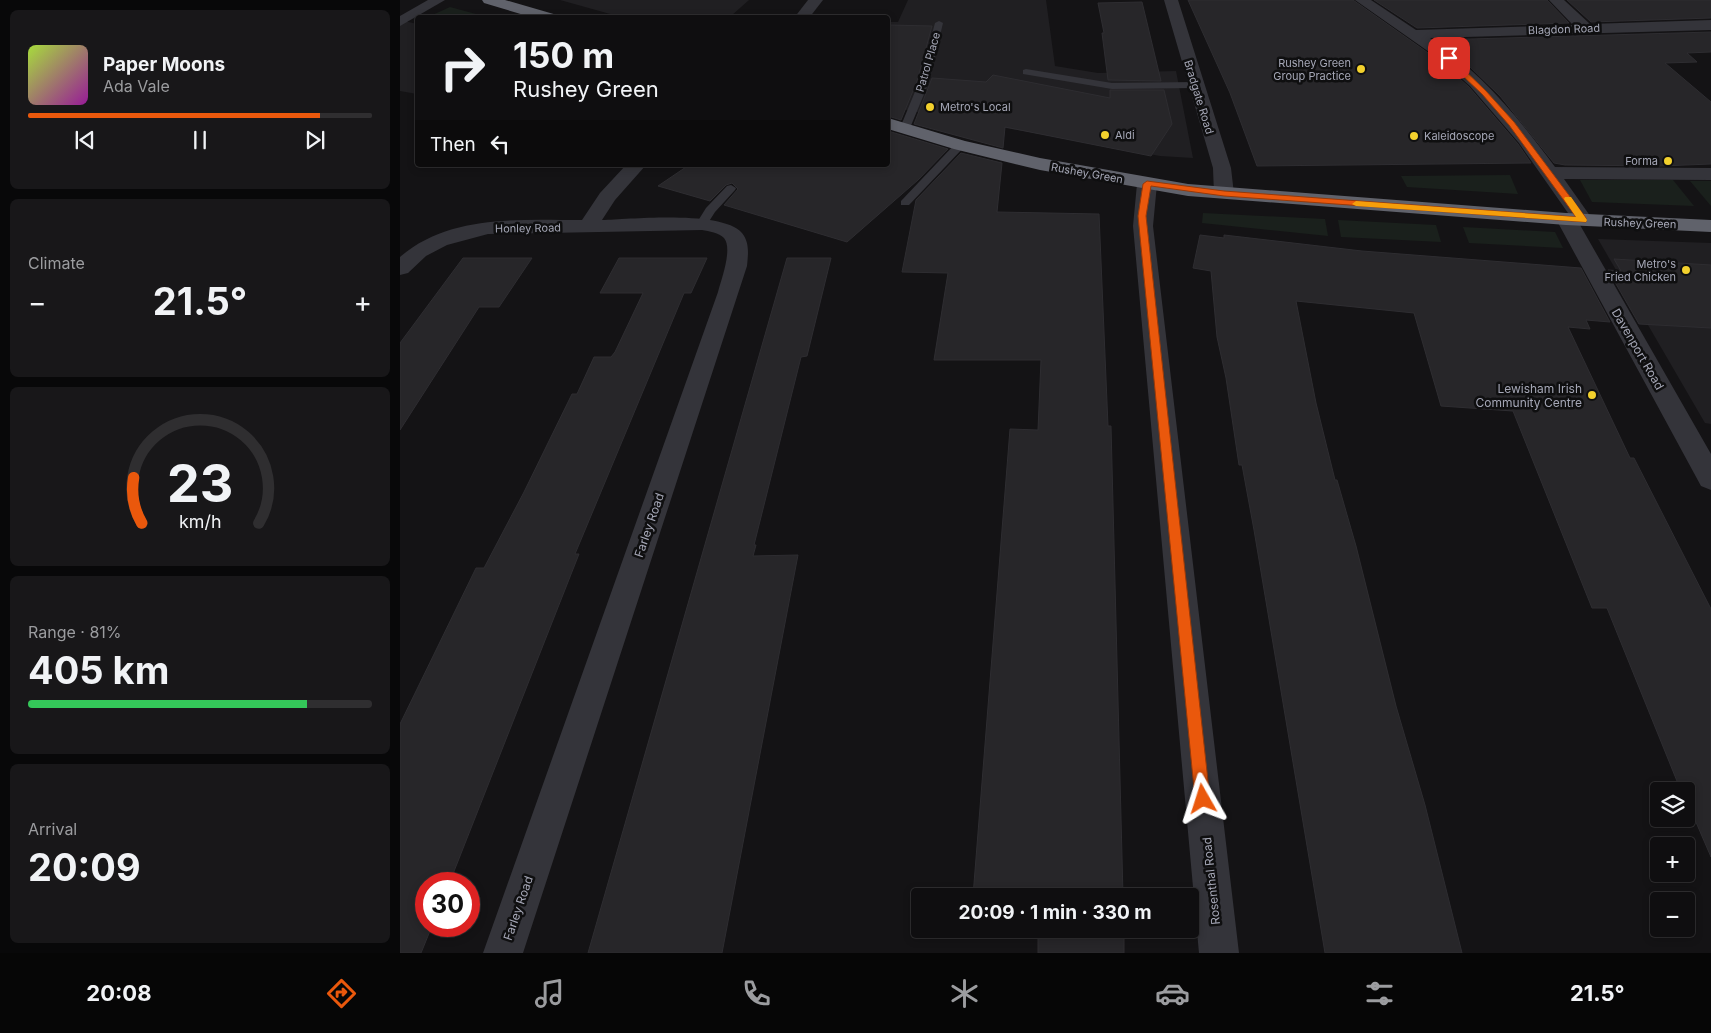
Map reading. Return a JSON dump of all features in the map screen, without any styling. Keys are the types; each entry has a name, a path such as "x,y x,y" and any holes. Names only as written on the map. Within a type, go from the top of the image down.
{"highway":[{"path":"489,0 542,15"},
{"name":"Rushey Green","path":"896,125 960,145 1040,164 1147,184 1224,194 1574,220 1711,226"}],"street":[{"path":"406,20 438,0"},
{"path":"804,15 816,0"},
{"name":"Bradgate Road","path":"1171,0 1195,85 1222,168 1224,194"},
{"name":"Davenport Road","path":"1362,0 1417,34 1460,68 1484,92 1549,173 1711,479"},
{"path":"1556,0 1586,28"},
{"name":"Blagdon Road","path":"1417,34 1711,26"},
{"path":"588,226 606,197 635,167"},
{"path":"1549,173 1711,174"},
{"name":"Rosenthal Road","path":"1147,184 1142,216 1219,953"},
{"name":"Farley Road","path":"503,953 733,275 738,251 734,238 721,228 702,224 588,226"},
{"name":"Honley Road","path":"400,268 407,259 435,242 471,231 502,227 588,226"}],"lane":[{"name":"Patrol Place","path":"896,125 924,82 939,23"},
{"path":"1026,72 1112,86 1195,85"},
{"path":"905,203 960,145"},
{"path":"702,224 710,210 731,188"}],"shaded area":[{"path":"560,0 749,0 732,15 614,15"},
{"path":"908,0 1046,0 1055,66 1098,73 1176,71 1193,158 1160,156 907,110 890,104 890,22 898,22"},
{"path":"450,7 480,15 432,15"},
{"path":"400,20 415,24 415,94 400,91"},
{"path":"1510,175 1518,194 1407,187 1401,176"},
{"path":"1580,180 1673,180 1694,206 1592,202"},
{"path":"1690,181 1711,181 1711,206"},
{"path":"1203,213 1325,219 1328,236 1202,223"},
{"path":"1338,220 1436,225 1441,242 1341,237"},
{"path":"1463,227 1555,232 1563,248 1469,243"},
{"path":"1598,239 1711,243 1711,424 1705,423"}],"building":[{"path":"1188,0 1353,0 1441,62 1469,87 1518,144 1531,163 1257,166 1230,93"},
{"path":"1374,0 1547,0 1569,23 1417,28"},
{"path":"1567,0 1711,0 1711,18 1591,22"},
{"path":"1142,2 1161,81 1108,80 1102,33 1104,33 1098,3"},
{"path":"890,25 932,26 917,81 901,120 890,117"},
{"path":"1711,32 1711,52 1687,53 1697,62 1665,63 1711,102 1711,164 1661,166 1565,165 1554,163 1500,96 1467,64 1436,40"},
{"name":"Aldi","path":"993,75 1110,98 1110,90 1164,90 1172,124 1151,156 1005,127 1003,148 914,124 932,78 986,82"},
{"path":"890,132 948,149 918,180 847,242 724,205 738,189 732,183 726,185 710,201 658,186 686,167 890,167"},
{"path":"961,153 1002,163 997,212 1099,214 1108,426 1111,426 1123,888 974,888 1010,429 1038,430 1041,360 934,360 948,273 902,272 916,200"},
{"path":"1200,235 1224,238 1224,235 1362,251 1581,268 1610,322 1586,320 1590,329 1568,327 1630,458 1634,458 1711,609 1711,857 1695,820 1695,782 1677,782 1607,608 1592,608 1513,411 1441,406 1414,313 1296,301 1316,403 1335,480 1337,480 1356,546 1396,706 1425,805 1462,953 1325,953 1254,530 1242,465 1239,465 1226,378 1217,337 1211,271 1193,268"},
{"path":"463,258 532,258 499,307 479,307 400,430 400,343"},
{"path":"619,258 707,258 691,293 684,293 575,554 579,554 454,872 415,872 415,937 428,937 421,953 400,953 400,724 476,568 484,568 572,394 577,394 594,357 611,357 615,352 643,293 600,293"},
{"path":"787,258 831,258 807,356 801,357 754,545 756,545 753,556 798,555 722,953 588,953"},
{"path":"1614,259 1711,265 1711,328 1639,324 1608,270 1621,271"},
{"path":"1038,938 1124,938 1124,953 1038,953"}],"slow traffic":[{"path":"1356,204 1583,220 1568,199"}],"place":[{"name":"Rushey Green Group Practice","path":"1361,69"},
{"name":"Metro's Local","path":"930,107"},
{"name":"Aldi","path":"1105,135"},
{"name":"Kaleidoscope","path":"1414,136"},
{"name":"Forma","path":"1668,161"},
{"name":"Metro's Fried Chicken","path":"1686,270"},
{"name":"Lewisham Irish Community Centre","path":"1592,395"}],"route":[{"path":"1203,799 1142,216 1147,184 1224,194 1583,220 1511,123 1484,92 1449,58"}]}
